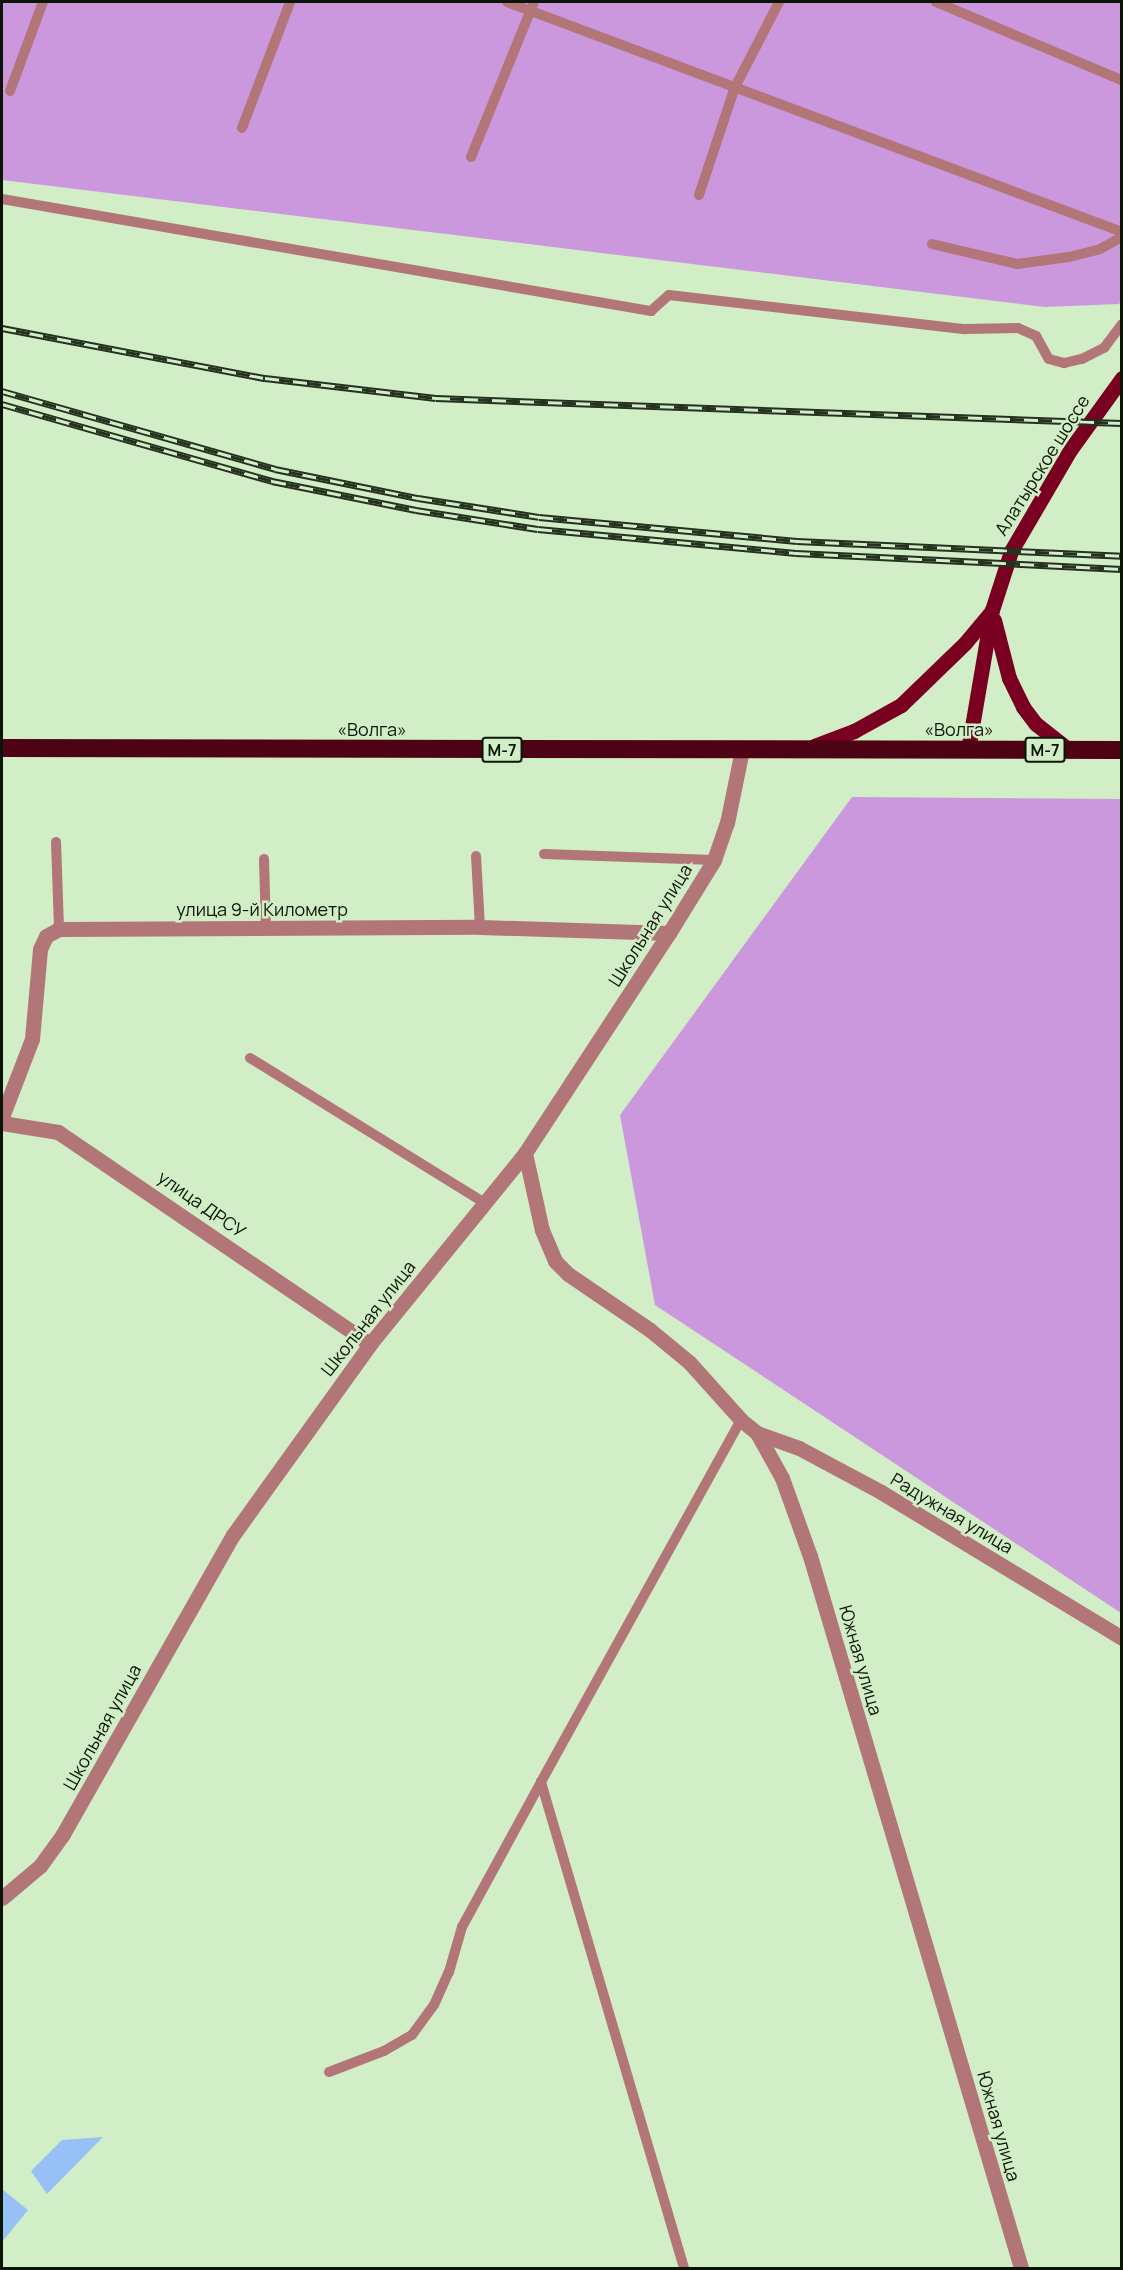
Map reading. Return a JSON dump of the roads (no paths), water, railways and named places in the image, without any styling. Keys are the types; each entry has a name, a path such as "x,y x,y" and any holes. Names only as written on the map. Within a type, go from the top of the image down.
{"highway":[{"name":"«Волга»","path":"2,748 742,750"},
{"name":"М-7","path":"742,750 797,750"},
{"name":"«Волга»","path":"797,750 1122,750"}],"main road":[{"name":"Алатырское шоссе","path":"992,610 1011,551 1030,517 1122,378"},
{"path":"992,610 1009,678 1023,707 1036,724 1069,750"},
{"path":"968,750 992,610"},
{"path":"797,750 854,731 901,705 965,643 992,610"}],"street":[{"name":"Школьная улица","path":"2,1898 40,1866 63,1834 233,1535 370,1344 525,1153 669,933 714,860 727,823 742,750"},
{"name":"улица 9-й Километр","path":"59,929 266,930 480,927 669,933"},
{"path":"2,1118 32,1039 40,949 46,936 59,929"},
{"name":"улица ДРСУ","path":"2,1123 58,1132 370,1344"},
{"name":"Южная улица","path":"525,1153 547,1245 555,1261 568,1274 650,1330 689,1362 741,1420 757,1433 782,1478 810,1556 1021,2268"},
{"name":"Радужная улица","path":"757,1433 799,1448 881,1492 1122,1638"}],"lane":[{"path":"10,91 43,2"},
{"path":"242,128 290,2"},
{"path":"507,2 532,6 735,87 1122,235"},
{"path":"699,195 735,87 779,2"},
{"path":"936,2 1122,80"},
{"path":"471,157 532,6"},
{"path":"2,199 651,310 669,295 965,329 1018,328 1036,336 1049,359 1064,363 1082,359 1104,348 1122,324"},
{"path":"932,244 1017,264 1069,257 1100,249 1122,235"},
{"path":"56,842 59,929"},
{"path":"544,854 714,860"},
{"path":"476,856 480,927"},
{"path":"264,859 266,930"},
{"path":"250,1058 485,1203"},
{"path":"329,2072 384,2051 412,2035 434,2005 449,1972 462,1927 741,1420"},
{"path":"541,1782 684,2268"}],"water":[{"path":"103,2137 47,2194 31,2171 62,2140"},
{"path":"2,2189 28,2210 2,2242"}],"railway":[{"path":"2,328 265,378 436,398 1122,423"},
{"path":"2,391 275,469 418,498 539,517 797,541 1122,556"},
{"path":"2,404 272,481 416,510 538,529 796,553 1122,569"}]}
